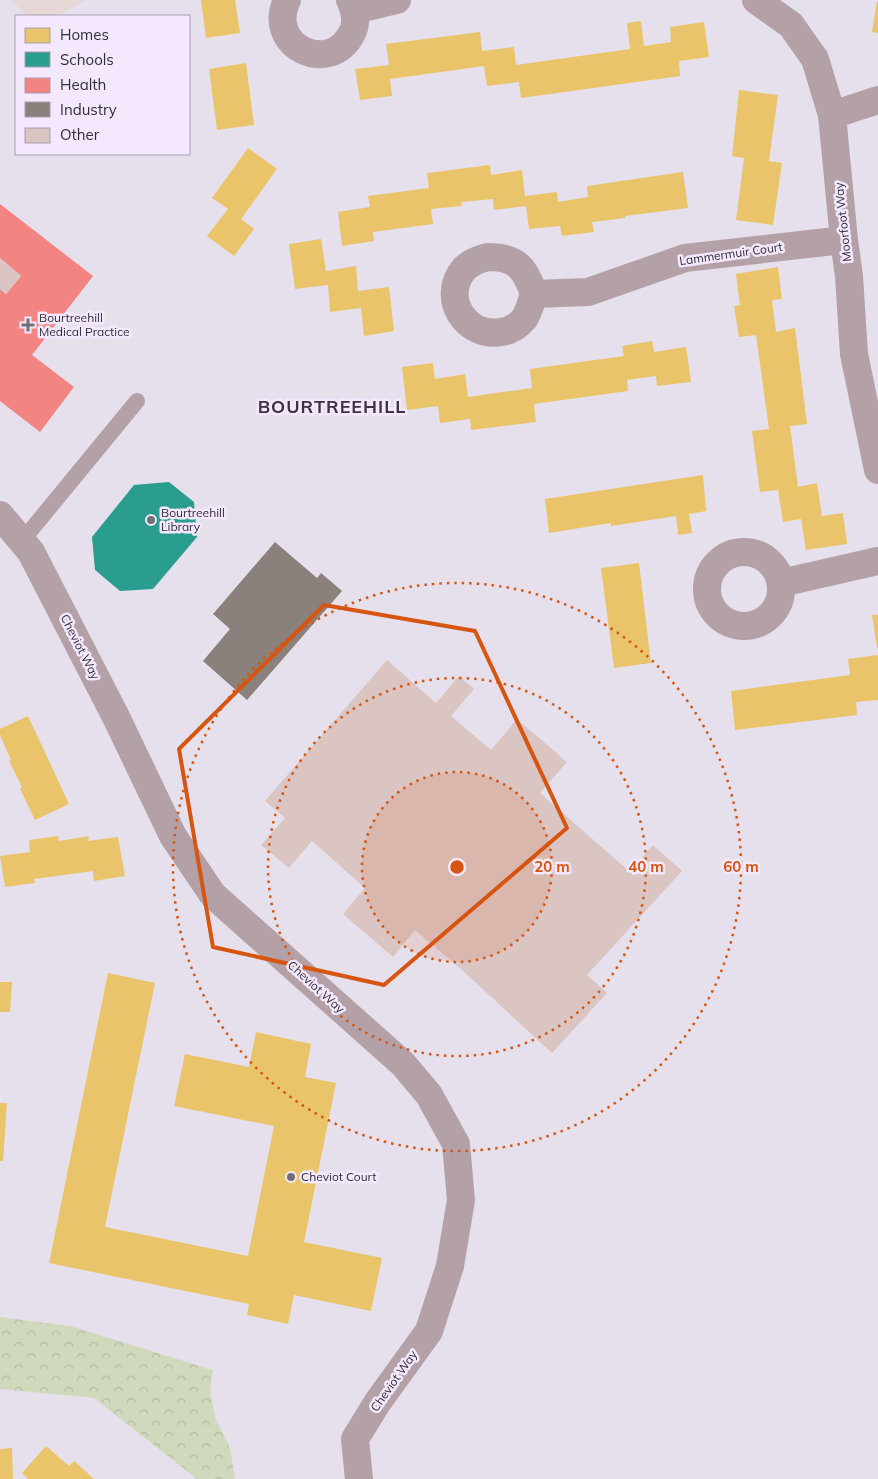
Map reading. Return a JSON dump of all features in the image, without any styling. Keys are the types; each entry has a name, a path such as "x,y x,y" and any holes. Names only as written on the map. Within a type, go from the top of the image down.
{"street":[{"path":"287,0 282,16 284,29 290,41 300,50 312,54 326,54 339,49 348,40 355,26 352,5 397,0"},
{"name":"Moorfoot Way","path":"756,0 791,25 815,59 832,115 849,276 854,354 876,454"},
{"path":"832,115 878,100"},
{"name":"Lammermuir Court","path":"534,294 588,292 685,258 844,240"},
{"name":"Cheviot Way","path":"0,515 31,552 116,717 173,836 212,895 403,1064 429,1095 456,1144 461,1200 450,1266 429,1331 354,1439 359,1479"},
{"path":"781,583 878,561"}],"lane":[{"path":"22,542 137,401"}],"highlighted area":[{"path":"324,605 475,631 567,828 384,985 213,947 179,749"}],"shaded area":[{"path":"11,0 86,0 59,15 26,15"}],"green space":[{"path":"0,1317 70,1326 213,1370 210,1388 215,1418 230,1448 235,1479 197,1479 94,1398 0,1389"}],"building: Homes":[{"path":"201,0 235,0 240,33 206,38"},
{"path":"878,1 878,33 872,32"},
{"path":"641,21 644,46 671,42 670,27 704,22 709,57 679,61 680,76 521,98 519,82 487,86 484,66 390,79 392,96 360,100 355,69 389,65 386,44 480,32 482,51 514,47 516,65 630,49 627,23"},
{"path":"246,63 254,125 217,130 209,69"},
{"path":"739,90 778,95 769,161 782,163 773,225 736,220 744,158 732,156"},
{"path":"248,148 277,169 241,219 254,229 234,256 207,236 228,209 212,198"},
{"path":"490,165 491,175 522,170 525,196 557,192 558,202 588,197 587,186 683,172 688,208 592,222 594,232 562,236 560,226 529,229 526,206 494,210 493,199 461,202 462,206 431,209 433,224 373,232 374,241 342,246 338,212 370,207 368,196 429,188 427,173"},
{"path":"321,239 326,271 356,266 358,291 389,287 394,331 364,336 361,308 330,312 328,285 295,289 289,244"},
{"path":"778,267 782,299 772,300 776,332 795,328 807,424 790,426 798,487 817,483 822,516 843,513 847,544 806,550 801,519 783,522 778,490 760,492 752,431 769,429 756,335 739,337 734,306 740,305 736,274"},
{"path":"652,341 654,352 686,347 691,382 657,386 656,376 627,380 628,391 534,404 536,422 471,430 470,419 440,423 438,406 407,410 402,367 433,363 435,379 465,374 468,397 532,388 530,369 624,356 622,346"},
{"path":"703,475 706,511 689,514 692,533 678,535 676,516 611,526 611,523 549,533 545,499"},
{"path":"639,563 651,663 614,668 601,568"},
{"path":"872,615 878,615 878,648 877,648"},
{"path":"878,655 878,700 856,702 857,715 735,730 731,691 850,675 848,659"},
{"path":"28,716 69,804 35,820 20,789 22,787 9,761 11,760 0,735 0,729"},
{"path":"58,836 59,841 89,836 88,841 118,837 125,876 94,881 93,871 34,879 35,883 5,887 0,856 30,852 29,840"},
{"name":"Cheviot Court","path":"108,973 155,983 105,1227 248,1256 274,1126 174,1106 185,1054 249,1067 256,1032 311,1044 305,1077 336,1083 304,1242 382,1258 371,1311 294,1295 288,1324 247,1315 249,1304 49,1263"},
{"path":"0,982 12,982 10,1012 0,1012"},
{"path":"0,1103 7,1103 3,1161 0,1161"},
{"path":"46,1446 69,1466 74,1461 94,1479 28,1479 22,1473"},
{"path":"12,1448 13,1479 0,1479 0,1449"}],"building: Schools":[{"name":"Bourtreehill Library","path":"169,482 194,502 197,537 153,589 120,591 95,570 92,537 134,485"}],"building: Health":[{"name":"Bourtreehill Medical Practice","path":"0,204 93,276 32,355 74,387 40,432 0,401 0,289 6,294 21,276 0,258"}],"building: Industry":[{"path":"275,542 317,578 321,573 342,591 247,700 203,661 230,629 213,614"}],"building: Other":[{"path":"0,258 21,276 6,294 0,289"},
{"path":"387,660 436,703 459,676 474,689 451,716 491,750 517,719 567,762 540,793 630,872 653,845 682,871 587,975 607,993 552,1053 462,970 415,930 393,957 343,914 365,888 312,841 289,868 261,845 285,818 265,801"}],"place":[{"name":"Bourtreehill Medical Practice","path":"28,325"},
{"name":"Bourtreehill Library","path":"151,520"},
{"name":"Cheviot Court","path":"291,1177"}],"district":[{"name":"BOURTREEHILL","path":"332,407"}]}
